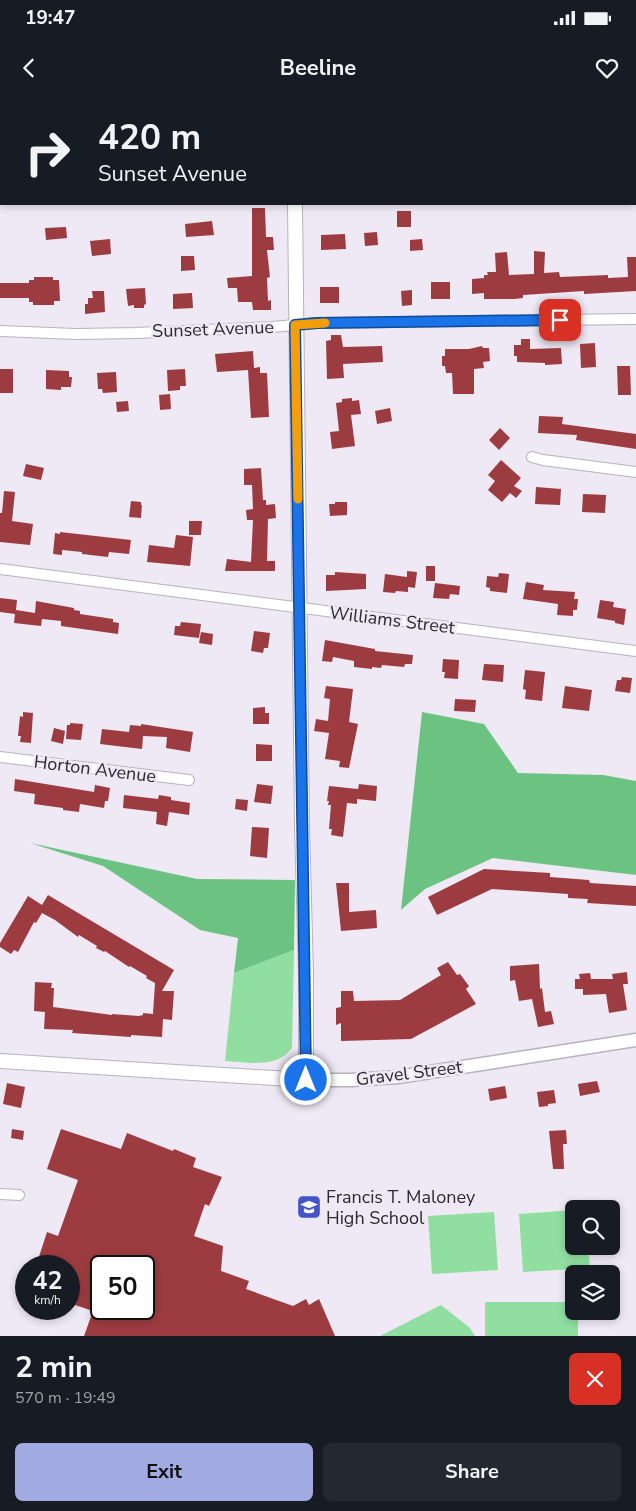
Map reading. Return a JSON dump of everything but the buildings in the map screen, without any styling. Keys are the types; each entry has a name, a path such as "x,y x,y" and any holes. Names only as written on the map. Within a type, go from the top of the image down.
{"main road":[{"path":"295,205 295,325 306,1080"},
{"name":"Gravel Street","path":"0,1061 306,1080"}],"street":[{"name":"Sunset Avenue","path":"0,331 76,334 272,327 317,323 636,319"},
{"path":"532,456 543,460 636,472"},
{"name":"Williams Street","path":"0,569 636,651"},
{"name":"Horton Avenue","path":"0,757 189,780"},
{"name":"Gravel Street","path":"306,1080 398,1077 636,1040"},
{"path":"0,1194 19,1195"}],"green space":[{"path":"422,712 484,724 518,773 603,775 636,781 636,875 493,858 425,889 401,910"},
{"path":"30,843 197,879 295,880 294,950 234,973 238,938 200,930 103,866"},
{"path":"294,950 292,1048 286,1055 270,1062 225,1061 234,973"},
{"path":"565,1211 565,1255 589,1255 590,1265 565,1265 565,1269 523,1272 519,1214"},
{"path":"494,1212 498,1270 432,1274 428,1216"},
{"path":"485,1302 565,1302 565,1320 578,1320 578,1336 485,1336"},
{"path":"441,1305 470,1328 475,1336 380,1336"}],"slow traffic":[{"path":"298,499 295,325 325,323"}],"place":[{"name":"Francis T. Maloney High School","path":"309,1207"}],"route":[{"path":"306,1080 306,974 295,325 317,323 560,320"}]}
